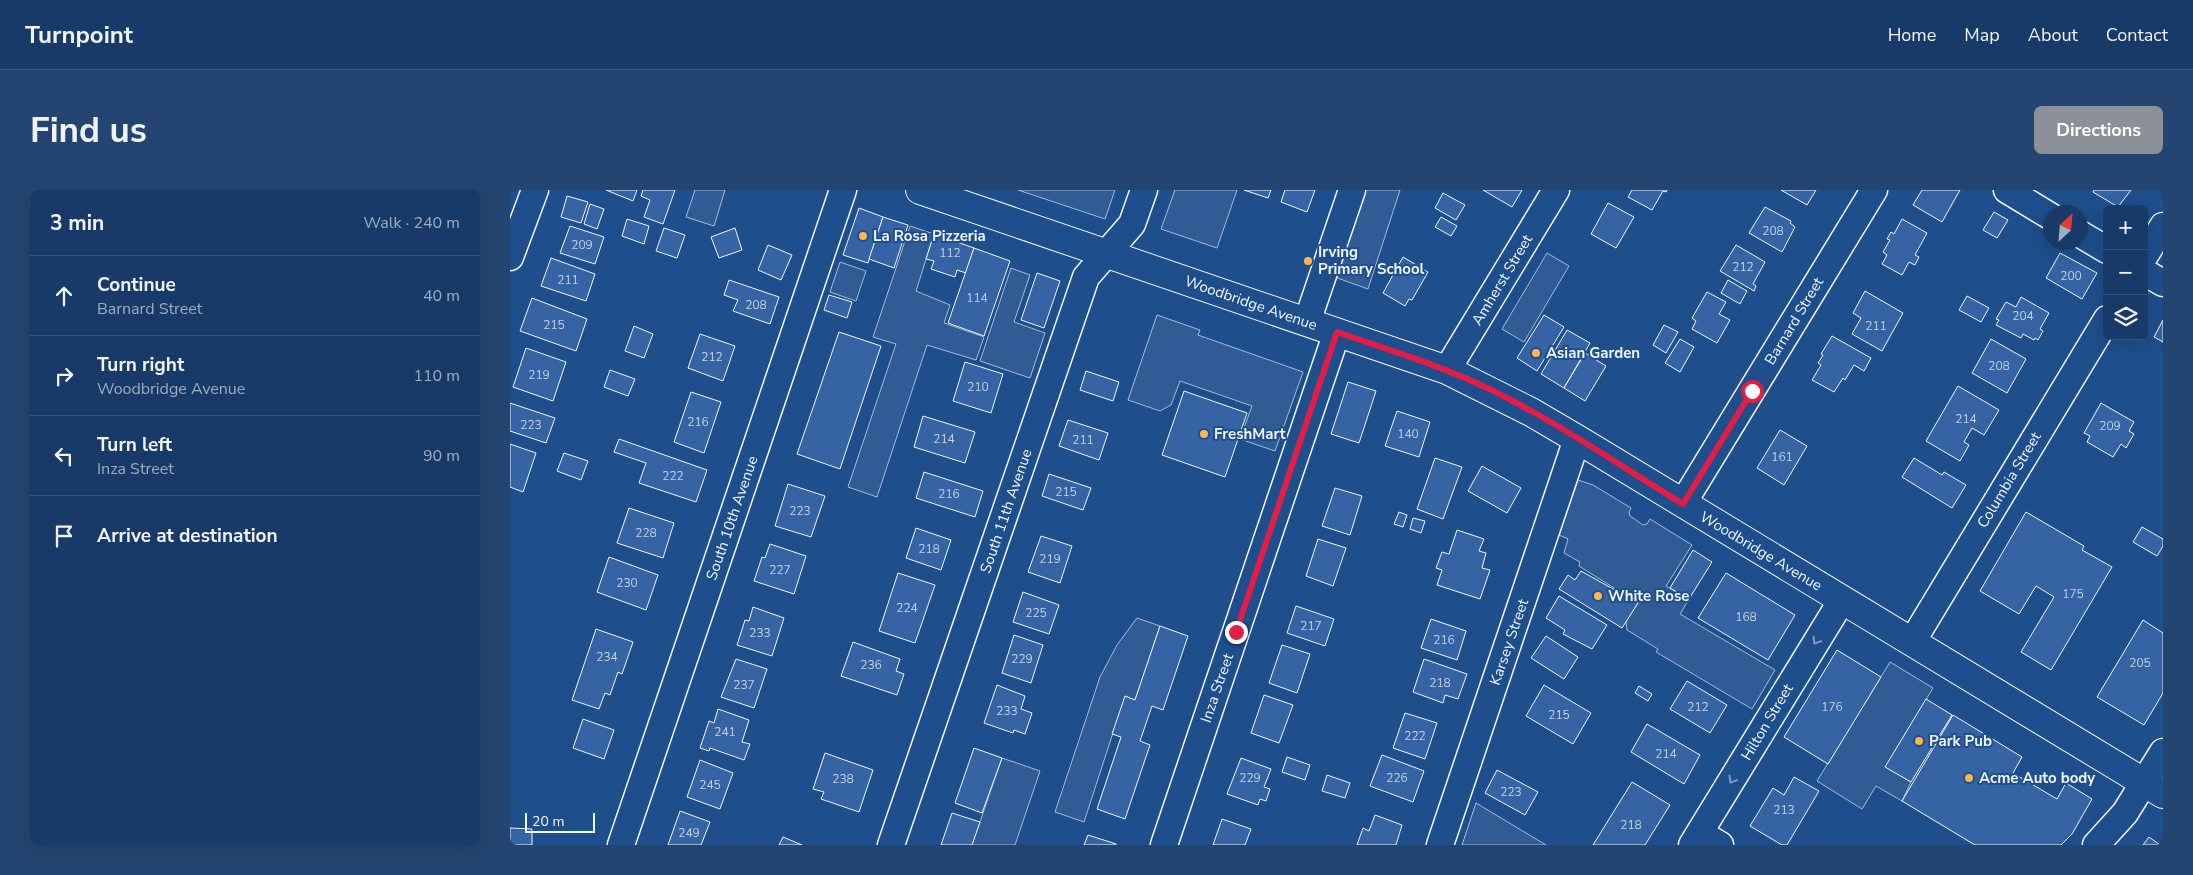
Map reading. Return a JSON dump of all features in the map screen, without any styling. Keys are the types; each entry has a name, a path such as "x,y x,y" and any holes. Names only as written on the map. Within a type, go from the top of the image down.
{"main road":[{"name":"Woodbridge Avenue","path":"920,190 1448,370 1531,412 1577,439 2154,788"}],"street":[{"path":"510,257 535,190"},
{"name":"South 10th Avenue","path":"621,845 843,190"},
{"name":"South 11th Avenue","path":"891,845 1086,276 1132,224 1144,190"},
{"path":"1307,322 1352,190"},
{"name":"Amherst Street","path":"1448,370 1556,190"},
{"name":"Barnard Street","path":"1683,504 1874,190"},
{"path":"2007,190 2043,212"},
{"path":"2148,250 2163,226"},
{"path":"2088,239 2103,248"},
{"path":"2148,274 2163,283"},
{"name":"Columbia Street","path":"1912,642 2103,326"},
{"name":"Inza Street","path":"1164,845 1337,332"},
{"name":"Karsey Street","path":"1440,845 1577,439"},
{"name":"Hilton Street","path":"1704,841 1842,600"},
{"path":"2096,845 2125,813 2154,788 2163,752"}],"shaded area":[{"path":"695,190 725,190 714,226 686,217"},
{"path":"1018,190 1115,190 1105,219"},
{"path":"1175,190 1237,190 1217,248 1161,229"},
{"path":"1358,190 1400,190 1368,289 1329,275"},
{"path":"910,226 934,234 916,291 950,305 944,323 984,337 976,360 927,345 877,497 848,487 896,344 873,337"},
{"path":"1547,253 1569,266 1524,342 1502,329"},
{"path":"840,262 866,271 856,301 830,292"},
{"path":"1011,268 1030,275 1014,322 1045,333 1030,378 980,361"},
{"path":"1157,315 1200,330 1198,335 1303,372 1275,451 1240,439 1252,406 1180,381 1171,405 1160,411 1128,400"},
{"path":"1578,480 1593,485 1631,508 1630,516 1643,525 1647,524 1650,519 1692,545 1666,586 1689,599 1680,614 1775,670 1752,709 1656,652 1658,649 1627,630 1626,621 1638,603 1579,566 1580,562 1564,553 1568,539 1559,535"},
{"path":"1137,618 1160,626 1135,700 1125,696 1084,822 1055,812 1100,677 1117,645"},
{"path":"1890,662 1933,688 1886,767 1911,782 1902,801 1876,786 1862,809 1817,781"},
{"path":"1002,758 1040,771 1015,845 972,845"},
{"path":"1476,803 1546,845 1462,845"}],"building":[{"path":"606,190 637,190 633,201"},
{"path":"643,190 675,190 663,224 644,217 650,200 641,196"},
{"path":"1244,190 1271,190 1268,198"},
{"path":"1285,190 1315,190 1307,212 1281,202"},
{"path":"1483,190 1522,190 1512,207"},
{"path":"1632,190 1667,190 1666,192 1663,191 1652,210 1628,197"},
{"path":"1781,190 1816,190 1807,205"},
{"path":"1922,190 1960,190 1942,222 1913,205"},
{"path":"2094,190 2131,190 2120,205 2115,205 2093,192"},
{"path":"1443,193 1465,205 1456,220 1435,208"},
{"path":"567,196 588,202 581,223 561,217"},
{"path":"1608,203 1634,217 1616,248 1591,234"},
{"path":"590,204 604,209 597,229 584,224"},
{"path":"1765,207 1791,221 1790,223 1795,227 1782,252 1749,233"},
{"name":"La Rosa Pizzeria","path":"859,208 883,217 868,263 843,255"},
{"path":"1994,212 2008,220 1997,238 1983,230"},
{"path":"883,217 908,225 894,268 869,259"},
{"path":"1441,217 1457,226 1451,236 1435,227"},
{"path":"627,219 649,226 644,244 622,236"},
{"path":"1902,219 1927,233 1915,255 1919,257 1915,265 1909,262 1902,275 1882,264 1887,255 1883,252 1890,240 1887,239 1891,232 1894,234"},
{"path":"570,226 604,237 595,264 560,253"},
{"path":"664,228 685,235 677,258 656,251"},
{"path":"735,228 742,250 719,258 711,237"},
{"path":"934,234 974,248 966,273 957,270 955,277 931,269 934,261 926,259"},
{"path":"768,245 792,255 781,280 758,270"},
{"path":"1736,245 1765,262 1753,284 1756,286 1754,291 1720,271"},
{"path":"974,248 1010,261 984,336 948,323"},
{"path":"2060,253 2097,273 2082,299 2046,278"},
{"path":"1403,257 1428,272 1412,300 1409,299 1405,306 1383,293"},
{"path":"551,258 595,274 586,301 541,286"},
{"path":"1037,273 1060,281 1044,328 1021,320"},
{"path":"729,280 779,297 770,324 733,311 738,300 724,295"},
{"path":"1728,280 1747,291 1740,304 1721,293"},
{"path":"1865,291 1903,313 1882,351 1852,334 1861,318 1853,313"},
{"path":"1707,292 1726,302 1719,314 1730,320 1717,343 1692,329 1696,321 1692,318"},
{"path":"829,295 852,302 847,318 824,310"},
{"path":"1967,296 1989,308 1981,322 1959,310"},
{"path":"2021,297 2049,313 2040,329 2043,331 2038,340 2023,334 2021,338 1996,325 1999,320 1996,319 2006,302 2016,307"},
{"path":"532,298 587,319 576,351 520,331"},
{"path":"1544,315 1564,327 1537,371 1517,358"},
{"path":"2163,320 2163,342 2154,337"},
{"path":"1664,325 1678,332 1666,353 1653,345"},
{"path":"634,326 653,334 644,358 625,351"},
{"path":"1567,330 1590,343 1564,388 1541,374"},
{"path":"839,332 881,346 840,469 797,454"},
{"path":"700,334 735,346 723,381 688,368"},
{"path":"1832,336 1871,358 1864,371 1854,365 1845,380 1843,378 1834,392 1812,380 1821,365 1818,363 1823,355 1821,354"},
{"path":"1680,339 1694,347 1680,372 1665,363"},
{"path":"1991,339 2026,359 2007,393 1972,373"},
{"path":"526,348 566,362 553,401 513,387"},
{"path":"1585,353 1606,366 1585,401 1564,388"},
{"path":"965,362 1003,374 991,413 953,401"},
{"path":"610,370 635,379 628,396 604,387"},
{"path":"1086,371 1119,382 1113,401 1080,390"},
{"path":"1348,382 1376,391 1359,443 1331,434"},
{"path":"1958,386 1999,410 1984,435 1972,428 1964,442 1969,445 1960,461 1926,441"},
{"name":"FreshMart","path":"1184,391 1247,413 1225,477 1162,455"},
{"path":"691,392 721,402 704,453 674,442"},
{"path":"510,403 555,418 546,443 510,431"},
{"path":"2101,403 2134,422 2129,431 2134,434 2126,448 2121,444 2113,457 2087,442 2090,436 2084,433"},
{"path":"1397,411 1430,422 1419,457 1385,446"},
{"path":"923,416 975,432 965,463 914,447"},
{"path":"1068,420 1108,433 1099,460 1059,446"},
{"path":"1780,430 1807,446 1784,485 1757,468"},
{"path":"619,439 707,470 696,502 639,483 646,463 614,452"},
{"path":"510,444 536,453 523,492 510,487"},
{"path":"564,453 588,461 581,480 557,471"},
{"path":"1435,458 1462,467 1443,519 1417,509"},
{"path":"1914,458 1942,475 1944,472 1966,485 1952,508 1902,477"},
{"path":"1482,466 1521,488 1507,513 1468,491"},
{"path":"924,472 983,491 975,517 916,498"},
{"path":"1049,474 1091,488 1083,510 1042,496"},
{"path":"788,484 825,496 811,537 775,526"},
{"path":"1335,488 1362,496 1350,535 1322,526"},
{"path":"629,508 674,523 663,558 617,543"},
{"path":"1399,512 1407,515 1403,527 1394,524"},
{"path":"2026,512 2084,546 2082,550 2112,567 2051,670 2021,652 2054,597 2036,586 2019,614 1980,591"},
{"path":"1413,518 1425,521 1421,533 1410,529"},
{"path":"2142,527 2163,539 2163,546 2157,556 2133,542"},
{"path":"916,528 951,540 941,570 906,558"},
{"path":"1457,530 1484,539 1479,551 1486,553 1482,568 1490,570 1480,599 1437,585 1442,570 1436,568 1442,552 1449,554"},
{"path":"1041,536 1072,546 1060,583 1028,572"},
{"path":"1318,539 1346,548 1333,586 1306,576"},
{"path":"770,544 806,556 794,594 754,581 762,557 765,558"},
{"path":"1693,550 1712,562 1689,599 1670,588"},
{"path":"609,557 658,575 646,610 597,592"},
{"name":"White Rose","path":"1581,571 1638,603 1622,628 1559,589 1568,575 1575,580"},
{"path":"898,573 935,585 915,643 879,631"},
{"path":"1726,573 1795,615 1768,660 1698,618"},
{"path":"1023,592 1059,605 1049,634 1013,622"},
{"path":"1559,596 1607,625 1592,649 1563,634 1565,630 1546,618"},
{"path":"1296,606 1334,619 1325,646 1287,633"},
{"path":"753,607 784,618 772,656 737,645 745,620 749,621"},
{"path":"1431,619 1466,631 1457,660 1421,648"},
{"path":"2143,620 2163,633 2163,693 2144,725 2097,697"},
{"path":"1160,626 1188,636 1163,710 1152,706 1140,741 1150,745 1125,819 1097,809 1121,737 1112,734 1125,696 1135,700"},
{"path":"596,629 633,642 622,674 618,672 610,695 605,693 599,709 572,700"},
{"path":"1014,635 1043,645 1031,683 1002,673"},
{"path":"1546,636 1578,657 1564,679 1531,658"},
{"path":"853,642 900,659 896,671 904,674 897,695 841,676"},
{"path":"1282,645 1310,654 1297,693 1269,683"},
{"path":"1837,650 1881,677 1828,764 1784,737"},
{"path":"736,659 767,669 754,708 721,697"},
{"path":"1424,659 1467,674 1458,699 1445,695 1443,703 1413,692"},
{"path":"1687,681 1727,705 1710,733 1670,709"},
{"path":"997,685 1025,696 1021,709 1032,713 1025,734 1014,730 1013,733 984,723"},
{"path":"1544,685 1591,713 1573,744 1526,716"},
{"path":"1639,686 1652,694 1648,701 1635,693"},
{"path":"1264,695 1293,705 1279,743 1251,733"},
{"name":"Park Pub","path":"1926,699 1952,715 1911,782 1885,767"},
{"path":"718,709 749,720 742,742 750,744 744,760 710,748 709,751 700,748 709,721 714,723"},
{"path":"1405,713 1437,723 1425,759 1393,748"},
{"name":"Acme Auto body","path":"1953,715 2022,757 2013,773 2057,799 2066,783 2092,799 2072,834 2061,845 1975,845 1902,801"},
{"path":"583,719 614,730 604,759 573,748"},
{"path":"1647,724 1700,755 1684,784 1631,752"},
{"path":"974,748 1002,758 982,813 955,803"},
{"path":"825,753 873,770 859,812 821,799 824,792 813,789"},
{"path":"1382,755 1424,771 1413,802 1370,786"},
{"path":"1287,757 1310,765 1305,780 1282,772"},
{"path":"1241,758 1271,769 1264,787 1270,789 1266,801 1260,799 1258,805 1227,794"},
{"path":"700,760 733,773 720,809 687,797"},
{"path":"1497,770 1538,792 1525,815 1485,793"},
{"path":"1327,775 1350,783 1345,798 1322,791"},
{"path":"1794,777 1819,791 1787,845 1782,845 1750,826 1773,788 1784,795"},
{"path":"1632,782 1670,805 1645,845 1593,845"},
{"path":"680,811 710,822 701,845 668,845"},
{"path":"952,813 980,822 972,845 941,845"},
{"path":"1375,815 1402,825 1396,845 1357,845 1363,828 1369,831"},
{"path":"1222,819 1251,829 1245,845 1213,845"},
{"path":"510,828 532,829 532,845 510,845"},
{"path":"1088,835 1116,844 1116,845 1084,845"},
{"path":"783,837 802,845 779,845"},
{"path":"2149,837 2160,845 2143,845"}],"place":[{"name":"La Rosa Pizzeria","path":"863,236"},
{"name":"Irving Primary School","path":"1308,261"},
{"name":"Asian Garden","path":"1536,353"},
{"name":"FreshMart","path":"1204,434"},
{"name":"White Rose","path":"1598,596"},
{"name":"Park Pub","path":"1919,741"},
{"name":"Acme Auto body","path":"1969,778"}],"route":[{"path":"1236,632 1337,332 1448,370 1485,387 1577,439 1683,504 1752,391"}]}
